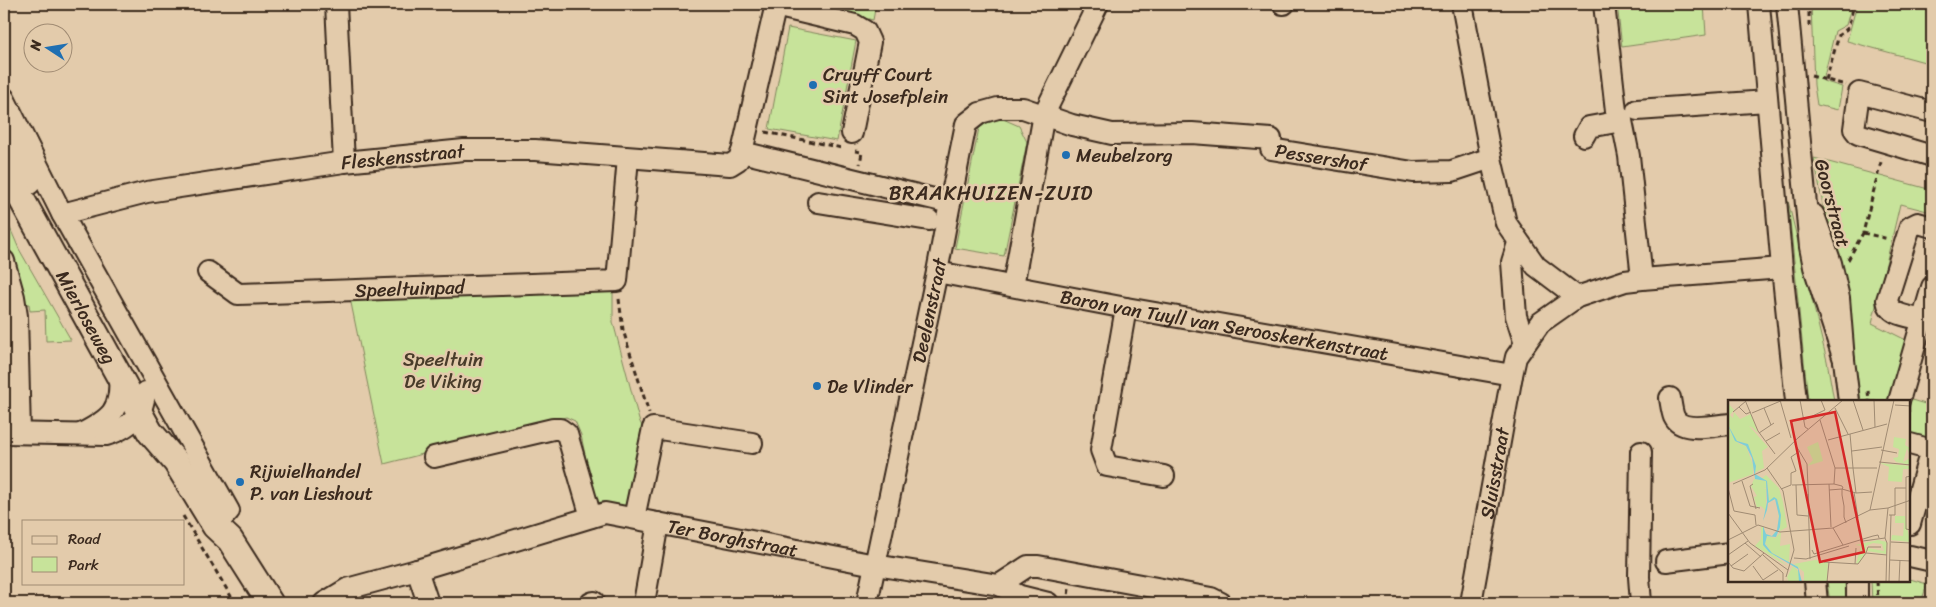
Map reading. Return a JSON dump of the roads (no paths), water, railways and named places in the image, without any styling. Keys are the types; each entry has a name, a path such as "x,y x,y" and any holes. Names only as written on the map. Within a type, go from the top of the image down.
{"main road":[{"name":"Mierloseweg","path":"4,138 109,313 143,403"},
{"name":"Mierloseweg","path":"4,168 119,376 143,403 168,437 176,462 215,526 230,540 270,603"},
{"name":"Mierloseweg","path":"215,526 219,550 253,603"}],"street":[{"path":"336,4 344,162"},
{"path":"1013,286 1044,114 1098,4"},
{"path":"1462,4 1491,158 1506,223 1518,243 1536,266 1577,298 1625,282 1642,279 1782,268"},
{"path":"1604,4 1616,111 1629,116"},
{"path":"1759,4 1782,268 1796,400"},
{"name":"Goorstraat","path":"1787,4 1810,247 1814,268 1844,360 1849,400"},
{"path":"852,133 870,42 865,31 855,25 776,5 742,152 950,203"},
{"path":"1932,112 1859,93 1854,129 1858,134 1932,156"},
{"name":"Mierloseweg","path":"4,98 109,313 229,511 215,526"},
{"path":"1584,136 1589,127 1629,116 1767,101"},
{"name":"Deelenstraat","path":"875,566 966,124 980,113 998,108 1023,108 1044,114"},
{"name":"Pessershof","path":"1044,114 1072,125 1112,134 1192,134 1271,139 1271,149 1413,172 1452,171 1491,158"},
{"path":"1629,116 1629,156 1642,279"},
{"name":"Fleskensstraat","path":"62,214 147,192 344,162 473,150 534,150 730,165 738,160 742,152"},
{"name":"Speeltuinpad","path":"208,272 238,294 617,281 628,158"},
{"path":"864,182 868,210"},
{"path":"818,202 929,220"},
{"path":"1923,320 1894,312 1888,306 1887,300 1908,230 1914,224 1932,227"},
{"path":"1518,243 1512,262 1516,316 1525,344"},
{"path":"4,261 17,316 12,433 106,435 124,427 143,403"},
{"name":"Baron van Tuyll van Serooskerkenstraat","path":"937,272 1126,308 1512,375"},
{"path":"1899,400 1932,287"},
{"name":"Sluisstraat","path":"1471,603 1516,356 1540,323 1577,298"},
{"path":"1126,308 1101,450 1107,466 1164,476"},
{"path":"81,434 107,419 114,410 120,398 119,376"},
{"path":"1670,398 1674,418 1681,425 1695,428 1728,424"},
{"path":"434,457 553,428 560,429 567,434 590,516"},
{"path":"634,518 653,428 752,443"},
{"path":"1911,444 1931,450 1911,520"},
{"path":"1641,452 1641,603"},
{"name":"Ter Borghstraat","path":"324,603 347,589 417,570 604,513 875,566 999,585 1020,596 1048,603"},
{"path":"644,603 658,523"},
{"path":"1666,561 1728,553"},
{"path":"1911,556 1932,561"},
{"path":"867,603 875,566"},
{"path":"999,585 1028,566 1038,566 1141,594 1211,598 1221,603"},
{"path":"417,570 428,603"},
{"path":"1815,582 1818,603"},
{"path":"1857,582 1857,603"}],"place":[{"name":"Cruyff Court Sint Josefplein","path":"813,85"},
{"name":"Meubelzorg","path":"1066,155"},
{"name":"De Vlinder","path":"817,386"},
{"name":"Rijwielhandel P. van Lieshout","path":"240,482"}],"district":[{"name":"BRAAKHUIZEN-ZUID","path":"991,193"}],"park label":[{"name":"Speeltuin De Viking","path":"443,370"}]}
